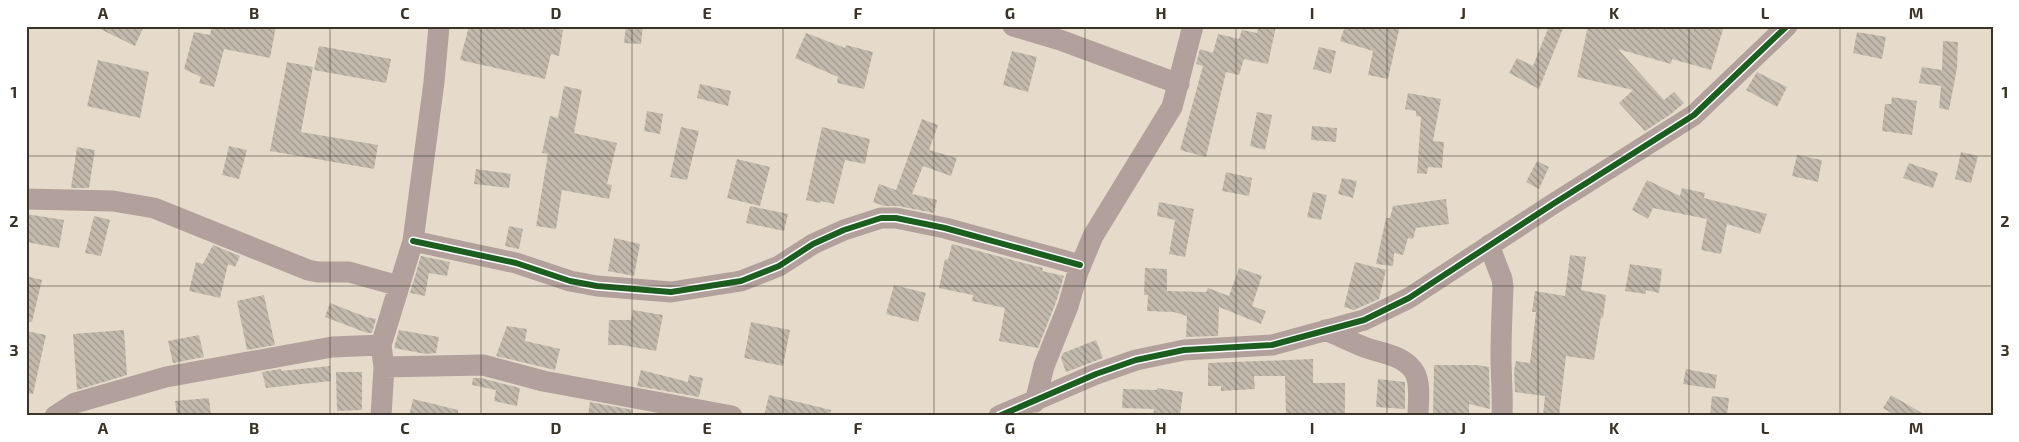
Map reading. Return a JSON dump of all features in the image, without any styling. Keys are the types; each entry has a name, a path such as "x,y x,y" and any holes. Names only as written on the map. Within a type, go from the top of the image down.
{"street":[{"path":"381,416 384,367 381,346 413,241 434,82 439,26"},
{"path":"1013,26 1060,40 1179,84"},
{"path":"1035,402 1044,366 1058,333 1080,265 1093,236 1167,119 1172,108 1193,26"},
{"path":"999,416 1096,374 1136,360 1184,350 1272,345 1364,320 1409,298 1694,115 1787,26"},
{"path":"26,198 113,201 154,208 308,270 318,272 349,272 399,286"},
{"path":"413,241 516,263 570,281 672,292 741,282 779,266 813,244 828,237 882,218 896,218 945,228 1080,265"},
{"path":"1489,245 1502,279 1503,287 1502,416"},
{"path":"1325,330 1365,347 1398,358 1407,364 1414,373 1418,383 1418,416"},
{"path":"55,416 75,403 166,377 316,349 381,346"},
{"path":"384,367 483,365 543,381 732,416"}],"building":[{"path":"94,26 144,26 135,46"},
{"path":"212,26 276,26 270,58 224,49 214,87 199,83 201,77 184,69 194,32 210,35"},
{"path":"469,26 543,26 563,30 559,56 551,54 545,79 460,60"},
{"path":"626,26 643,26 641,44 624,43"},
{"path":"1258,26 1276,26 1268,64 1244,59 1239,75 1226,72 1206,157 1180,150 1203,66 1196,64 1200,49 1213,53 1218,34 1239,39 1242,30 1257,33"},
{"path":"1345,26 1400,26 1388,79 1368,75 1373,51 1340,41"},
{"path":"1549,26 1564,26 1539,89 1509,73 1517,58 1533,66"},
{"path":"1588,26 1645,26 1657,29 1658,26 1724,26 1711,70 1672,59 1671,64 1618,49 1664,100 1674,92 1684,103 1645,131 1619,103 1633,90 1577,77"},
{"path":"1857,32 1886,37 1882,59 1853,53"},
{"path":"806,33 845,48 846,45 873,52 864,89 837,83 838,77 795,58"},
{"path":"1943,41 1958,42 1957,68 1949,110 1939,108 1941,86 1919,83 1922,67 1942,70"},
{"path":"319,46 391,59 386,83 314,70"},
{"path":"1319,47 1336,51 1331,74 1313,69"},
{"path":"1012,51 1037,57 1028,92 1003,85"},
{"path":"98,60 149,72 140,118 87,106"},
{"path":"287,62 313,67 301,132 378,145 374,169 270,151"},
{"path":"1757,72 1787,87 1777,107 1746,90"},
{"path":"700,84 731,91 728,106 697,98"},
{"path":"564,86 582,90 574,133 617,143 607,184 612,185 609,199 562,190 556,229 536,226 548,154 542,153 550,116 558,118"},
{"path":"1408,93 1441,99 1433,141 1444,142 1442,168 1428,167 1427,174 1417,173 1421,117 1416,116 1416,111 1405,109"},
{"path":"1892,97 1917,101 1912,135 1882,131 1885,104 1891,104"},
{"path":"647,111 663,114 660,134 644,131"},
{"path":"1257,112 1272,115 1265,150 1250,146"},
{"path":"922,119 938,125 929,150 957,158 951,176 923,166 912,194 937,200 934,213 898,206 884,206 873,202 879,184 896,190"},
{"path":"1312,126 1337,128 1336,142 1311,140"},
{"path":"681,127 699,131 687,180 670,177"},
{"path":"822,127 870,139 865,164 845,160 834,204 806,200"},
{"path":"229,146 247,150 239,179 222,175"},
{"path":"77,147 95,150 89,188 71,188"},
{"path":"1961,152 1978,156 1971,183 1955,179"},
{"path":"1797,155 1822,160 1818,182 1792,176"},
{"path":"737,159 770,167 760,206 727,198"},
{"path":"1537,161 1549,167 1539,189 1526,182"},
{"path":"1909,163 1938,173 1933,188 1903,178"},
{"path":"476,169 511,174 509,188 474,184"},
{"path":"1226,172 1252,178 1249,196 1222,191"},
{"path":"1342,178 1357,181 1353,198 1338,194"},
{"path":"1647,180 1680,196 1682,188 1705,193 1704,198 1767,214 1760,234 1727,224 1721,254 1701,250 1707,219 1653,208 1648,219 1632,210"},
{"path":"1313,192 1327,195 1321,220 1307,217"},
{"path":"1446,199 1449,224 1416,228 1413,239 1408,238 1403,255 1394,253 1393,266 1376,264 1386,218 1390,218 1393,206"},
{"path":"1159,202 1194,209 1185,257 1169,254 1175,220 1157,216"},
{"path":"750,206 788,214 784,231 746,223"},
{"path":"26,214 64,220 59,248 26,242"},
{"path":"94,216 110,220 101,256 85,253"},
{"path":"509,226 523,229 519,249 505,246"},
{"path":"614,238 640,244 634,276 608,271"},
{"path":"952,244 1043,268 1042,271 1064,276 1038,348 999,341 1005,308 972,301 973,295 939,288 945,259 948,260"},
{"path":"213,245 240,256 235,267 228,264 220,298 189,291 196,262 203,264"},
{"path":"1570,255 1586,257 1581,290 1606,295 1603,318 1601,317 1594,360 1566,356 1559,416 1543,416 1545,396 1515,392 1514,371 1516,361 1530,363 1536,312 1532,312 1535,291 1565,296"},
{"path":"421,256 450,262 447,276 429,273 425,296 410,293"},
{"path":"1355,262 1386,270 1379,299 1354,310 1344,307"},
{"path":"1630,264 1662,269 1659,293 1646,290 1646,294 1625,291"},
{"path":"1145,268 1167,269 1167,291 1206,292 1208,288 1229,296 1239,268 1262,276 1252,306 1266,311 1261,324 1219,307 1218,336 1186,337 1187,316 1174,312 1147,311 1148,295 1144,295"},
{"path":"26,276 42,280 32,322 26,321"},
{"path":"894,285 926,293 918,322 886,314"},
{"path":"264,295 275,345 247,350 237,301"},
{"path":"330,303 376,319 372,333 367,333 325,317"},
{"path":"633,310 663,315 656,351 622,345 608,345 609,320 631,320"},
{"path":"751,322 790,330 783,366 744,358"},
{"path":"507,326 527,329 525,341 560,349 555,370 496,356"},
{"path":"124,330 127,375 77,390 73,334"},
{"path":"399,330 439,337 436,353 426,354 394,348"},
{"path":"26,331 46,335 33,394 26,393"},
{"path":"199,335 204,357 173,363 168,341"},
{"path":"1096,340 1103,358 1066,372 1061,358 1063,353"},
{"path":"1313,359 1313,383 1345,383 1345,416 1286,416 1285,376 1254,376 1255,389 1221,391 1221,386 1208,386 1208,363"},
{"path":"1434,365 1477,365 1489,367 1490,409 1469,404 1469,416 1433,416"},
{"path":"330,366 331,381 266,388 262,372 281,369 281,371"},
{"path":"1686,369 1717,375 1715,389 1683,384"},
{"path":"641,370 688,382 689,375 703,378 699,397 637,386"},
{"path":"336,372 362,372 362,410 337,411"},
{"path":"473,378 481,378 520,388 517,406 494,401 496,390 472,385"},
{"path":"1378,379 1405,382 1405,409 1376,407"},
{"path":"1157,388 1183,392 1180,416 1153,416 1154,409 1122,408 1123,389 1157,390"},
{"path":"769,395 831,410 830,416 764,416"},
{"path":"1891,395 1927,416 1896,416 1883,408"},
{"path":"1712,396 1729,398 1727,416 1710,416"},
{"path":"209,398 211,416 177,416 175,401"},
{"path":"413,399 458,410 458,416 409,416"},
{"path":"590,402 633,410 632,416 588,416"}],"cycle path":[{"path":"999,416 1096,374 1136,360 1184,350 1272,345 1364,320 1409,298 1694,115 1787,26"},
{"path":"413,241 516,263 570,281 597,286 671,292 741,281 779,266 813,244 844,230 881,218 896,218 945,228 1080,265"}]}
